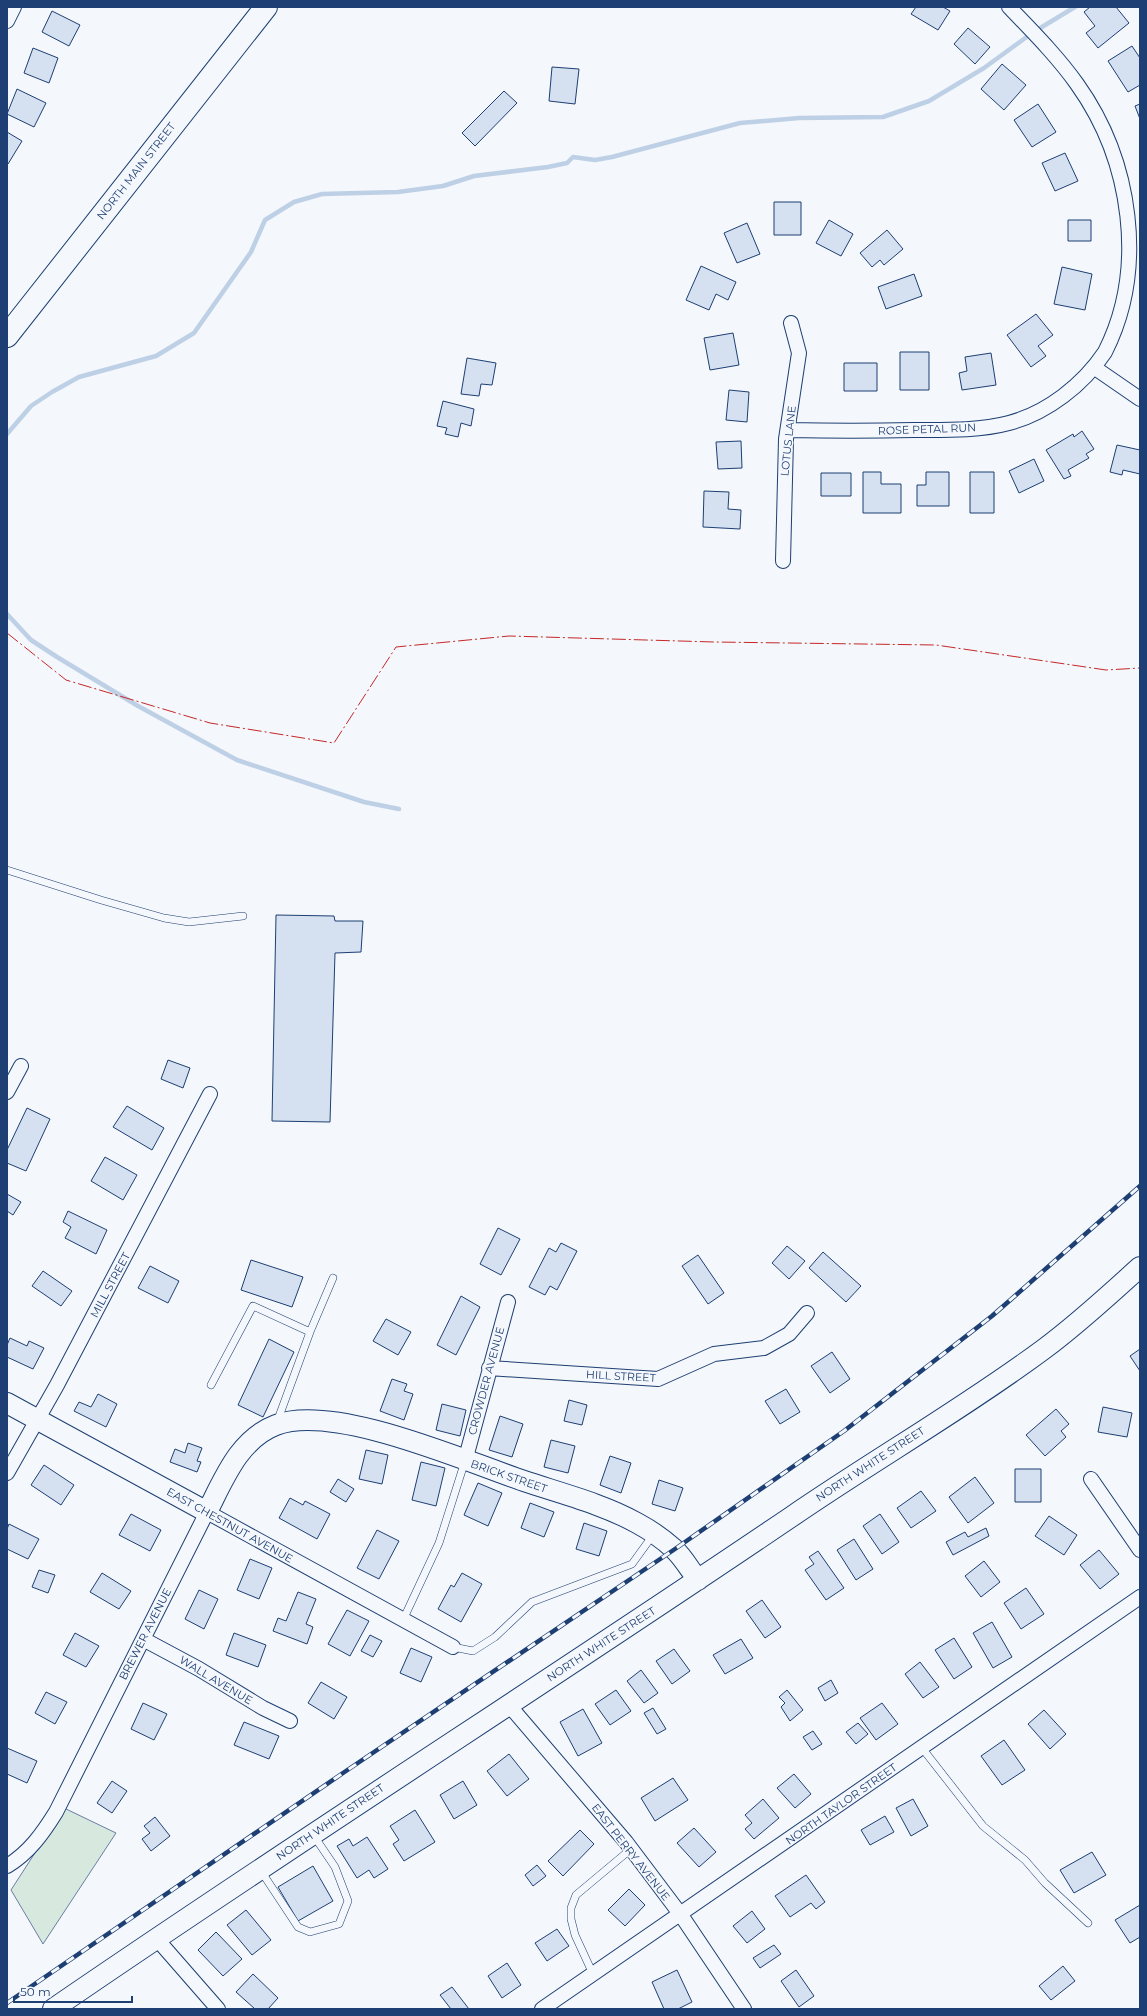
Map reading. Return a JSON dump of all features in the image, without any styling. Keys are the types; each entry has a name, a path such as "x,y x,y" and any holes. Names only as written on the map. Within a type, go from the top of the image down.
{"main road":[{"name":"NORTH MAIN STREET","path":"7,336 266,7"},
{"name":"NORTH WHITE STREET","path":"53,2009 156,1938 508,1704 698,1580 844,1480 966,1402 1045,1348 1140,1267"},
{"name":"EAST CHESTNUT AVENUE","path":"7,1403 207,1512"},
{"name":"BRICK STREET","path":"297,1420 321,1420 359,1426 402,1438 601,1508 636,1522 654,1533 675,1549 698,1580"},
{"name":"BREWER AVENUE","path":"207,1512 235,1458 252,1439 277,1425 297,1420"}],"street":[{"path":"7,21 14,7"},
{"name":"ROSE PETAL RUN","path":"789,430 964,430 1009,423 1036,412 1056,401 1095,368 1112,342 1124,317 1131,294 1136,268 1133,215 1128,192 1113,148 1085,96 1058,60 1009,7"},
{"name":"LOTUS LANE","path":"783,561 786,439 789,430 799,353 791,323"},
{"path":"1095,368 1140,399"},
{"path":"7,1092 21,1066"},
{"name":"MILL STREET","path":"7,1473 86,1330 210,1094"},
{"name":"CROWDER AVENUE","path":"465,1460 508,1302"},
{"name":"HILL STREET","path":"489,1368 658,1379 714,1354 764,1348 789,1334 807,1313"},
{"path":"1091,1479 1140,1550"},
{"name":"EAST CHESTNUT AVENUE","path":"207,1512 453,1647"},
{"name":"BREWER AVENUE","path":"7,1866 28,1851 43,1833 56,1812 207,1512"},
{"name":"NORTH TAYLOR STREET","path":"542,2009 1140,1597"},
{"name":"WALL AVENUE","path":"143,1639 200,1669 263,1708 290,1721"},
{"name":"EAST PERRY AVENUE","path":"508,1704 632,1849 680,1915 744,2009"},
{"path":"156,1938 218,2009"}],"lane":[{"path":"7,870 101,900 164,918 190,922 243,916"},
{"path":"277,1425 310,1332 333,1278"},
{"path":"211,1385 254,1306 310,1332"},
{"path":"403,1620 439,1543 465,1460"},
{"path":"453,1647 473,1651 495,1637 532,1602 632,1564 654,1533"},
{"path":"922,1748 983,1826 1025,1860 1045,1883 1088,1923"},
{"path":"260,1869 298,1927 310,1932 340,1924 348,1901 335,1867 313,1834"},
{"path":"594,1974 575,1935 571,1919 571,1908 576,1895 632,1849"}],"shaded area":[{"path":"64,1808 116,1833 43,1944 11,1890"}],"building":[{"path":"916,7 943,7 950,11 938,30 911,14"},
{"path":"1090,7 1116,7 1129,23 1098,48 1086,33 1095,26 1084,12"},
{"path":"52,11 80,25 69,46 42,32"},
{"path":"968,28 990,47 975,64 954,44"},
{"path":"1132,46 1140,58 1140,85 1128,92 1108,61"},
{"path":"33,48 58,58 49,83 24,73"},
{"path":"1002,64 1026,85 1004,110 981,89"},
{"path":"552,67 579,69 575,104 549,101"},
{"path":"17,89 46,103 34,127 7,114"},
{"path":"504,91 517,103 475,146 462,133"},
{"path":"1038,104 1056,132 1032,147 1014,120"},
{"path":"1140,104 1140,119 1135,106"},
{"path":"7,132 22,141 8,164 7,163"},
{"path":"1065,153 1078,181 1055,191 1042,163"},
{"path":"774,202 801,202 801,235 774,235"},
{"path":"829,220 853,234 841,256 816,243"},
{"path":"1068,220 1091,220 1091,241 1068,241"},
{"path":"747,223 760,254 737,263 724,233"},
{"path":"887,230 903,249 884,265 880,260 872,267 860,253"},
{"path":"701,266 736,282 728,300 716,294 709,310 686,300"},
{"path":"1062,267 1092,274 1085,310 1054,304"},
{"path":"914,274 922,296 886,309 878,287"},
{"path":"1036,314 1053,335 1038,346 1046,356 1031,367 1007,335"},
{"path":"733,333 739,365 710,370 704,338"},
{"path":"900,352 929,352 929,390 900,390"},
{"path":"991,353 996,385 962,390 959,373 967,371 965,357"},
{"path":"467,358 496,363 492,385 481,384 479,396 461,394"},
{"path":"844,363 877,363 877,391 844,391"},
{"path":"729,390 749,392 747,422 726,420"},
{"path":"443,401 474,409 471,426 461,423 458,437 445,434 447,428 437,426"},
{"path":"1082,431 1094,449 1086,454 1089,458 1068,470 1071,476 1064,479 1046,450 1073,434 1074,437"},
{"path":"741,441 742,468 718,469 716,442"},
{"path":"1117,445 1140,450 1140,474 1123,470 1122,475 1110,472"},
{"path":"1034,459 1044,481 1019,493 1009,471"},
{"path":"863,472 881,472 881,484 901,484 901,513 863,513"},
{"path":"926,472 949,472 949,506 917,506 917,485 926,485"},
{"path":"970,472 994,472 994,513 970,513"},
{"path":"821,473 851,473 851,496 821,496"},
{"path":"704,491 729,492 728,509 741,510 740,529 703,527"},
{"path":"276,915 334,916 335,921 363,921 361,952 335,953 330,1122 272,1121"},
{"path":"168,1060 190,1068 183,1088 161,1079"},
{"path":"127,1106 164,1128 152,1150 113,1127"},
{"path":"27,1108 50,1119 26,1171 7,1163 7,1150"},
{"path":"105,1157 137,1175 123,1200 91,1181"},
{"path":"7,1194 21,1202 13,1215 7,1211"},
{"path":"68,1211 107,1230 96,1254 65,1238 71,1227 63,1222"},
{"path":"498,1228 520,1239 501,1275 480,1264"},
{"path":"561,1243 577,1251 557,1290 550,1286 545,1295 529,1287 549,1248 556,1252"},
{"path":"787,1246 805,1261 789,1279 772,1263"},
{"path":"823,1252 861,1286 846,1302 809,1268"},
{"path":"698,1255 724,1293 708,1304 682,1266"},
{"path":"251,1260 303,1277 292,1307 241,1290"},
{"path":"150,1266 179,1281 168,1303 138,1288"},
{"path":"43,1271 72,1291 61,1306 32,1286"},
{"path":"461,1296 480,1307 456,1355 437,1345"},
{"path":"386,1319 411,1332 398,1355 373,1341"},
{"path":"10,1338 27,1346 29,1341 44,1348 33,1369 7,1357 7,1345"},
{"path":"269,1339 294,1352 263,1417 238,1405"},
{"path":"1140,1349 1140,1371 1130,1356"},
{"path":"832,1352 850,1379 830,1393 811,1366"},
{"path":"392,1379 407,1384 404,1391 413,1394 404,1420 380,1411"},
{"path":"786,1389 800,1412 780,1424 765,1401"},
{"path":"98,1394 117,1404 106,1427 74,1411 79,1402 91,1407"},
{"path":"569,1400 587,1405 582,1425 564,1421"},
{"path":"442,1404 466,1410 460,1436 436,1430"},
{"path":"1103,1407 1132,1413 1127,1437 1098,1432"},
{"path":"1056,1409 1069,1424 1061,1431 1066,1437 1045,1456 1026,1435"},
{"path":"500,1416 523,1424 512,1457 489,1450"},
{"path":"551,1440 575,1446 568,1473 544,1467"},
{"path":"188,1443 202,1448 197,1461 201,1462 197,1472 170,1462 175,1449 185,1453"},
{"path":"366,1450 388,1455 382,1484 359,1479"},
{"path":"610,1456 631,1463 621,1493 600,1485"},
{"path":"421,1462 445,1468 436,1506 412,1500"},
{"path":"44,1465 74,1485 61,1505 31,1485"},
{"path":"1015,1469 1041,1469 1041,1502 1015,1502"},
{"path":"975,1477 994,1503 968,1523 949,1497"},
{"path":"338,1479 354,1489 346,1502 330,1492"},
{"path":"659,1480 683,1488 675,1511 652,1504"},
{"path":"478,1483 502,1493 488,1526 464,1515"},
{"path":"921,1491 936,1511 911,1528 897,1508"},
{"path":"290,1498 303,1505 305,1501 330,1514 317,1539 279,1518"},
{"path":"530,1503 554,1512 544,1537 521,1528"},
{"path":"131,1514 161,1530 150,1551 119,1535"},
{"path":"880,1514 899,1542 882,1554 863,1526"},
{"path":"1049,1516 1077,1535 1064,1555 1035,1536"},
{"path":"584,1523 607,1531 599,1556 576,1549"},
{"path":"9,1524 39,1539 28,1559 7,1549 7,1529"},
{"path":"986,1528 989,1536 953,1555 946,1542 965,1532 968,1537"},
{"path":"377,1530 399,1541 379,1579 357,1568"},
{"path":"854,1539 873,1569 856,1580 837,1550"},
{"path":"1099,1550 1119,1574 1100,1589 1080,1565"},
{"path":"818,1551 844,1588 826,1600 805,1570 814,1564 809,1557"},
{"path":"250,1559 272,1568 259,1599 237,1590"},
{"path":"984,1561 1000,1582 981,1597 965,1576"},
{"path":"39,1570 55,1575 48,1593 32,1587"},
{"path":"102,1573 131,1591 119,1609 90,1592"},
{"path":"462,1573 482,1584 461,1622 438,1609 451,1585 454,1587"},
{"path":"1026,1588 1044,1614 1021,1629 1004,1603"},
{"path":"199,1590 218,1599 204,1629 185,1619"},
{"path":"298,1592 316,1599 306,1624 313,1627 307,1644 273,1631 278,1618 286,1621"},
{"path":"762,1600 781,1627 765,1638 746,1611"},
{"path":"347,1610 369,1621 350,1656 328,1644"},
{"path":"992,1622 1012,1657 993,1668 973,1633"},
{"path":"75,1633 99,1646 86,1667 63,1655"},
{"path":"234,1633 266,1645 258,1667 226,1655"},
{"path":"370,1635 382,1641 373,1657 361,1651"},
{"path":"954,1638 972,1667 954,1679 935,1650"},
{"path":"741,1639 753,1658 725,1674 713,1655"},
{"path":"411,1648 432,1657 421,1682 400,1673"},
{"path":"674,1649 690,1671 672,1684 656,1661"},
{"path":"920,1662 939,1687 923,1698 905,1674"},
{"path":"641,1670 658,1693 644,1703 627,1681"},
{"path":"831,1680 838,1693 825,1701 818,1688"},
{"path":"321,1682 347,1697 334,1719 308,1703"},
{"path":"616,1690 631,1711 610,1725 595,1704"},
{"path":"787,1690 803,1710 790,1721 781,1707 785,1703 779,1697"},
{"path":"46,1692 67,1702 55,1724 35,1713"},
{"path":"143,1703 167,1714 154,1740 131,1729"},
{"path":"882,1703 898,1724 876,1740 860,1718"},
{"path":"653,1708 666,1729 657,1734 644,1713"},
{"path":"583,1709 602,1743 578,1756 560,1722"},
{"path":"1044,1710 1066,1734 1050,1749 1028,1724"},
{"path":"244,1722 279,1736 269,1759 234,1745"},
{"path":"858,1723 868,1734 856,1744 846,1732"},
{"path":"813,1731 822,1744 812,1750 803,1737"},
{"path":"1004,1740 1025,1770 1002,1785 981,1756"},
{"path":"7,1748 37,1761 27,1783 7,1774"},
{"path":"509,1754 529,1779 507,1796 487,1771"},
{"path":"794,1774 811,1794 795,1808 777,1788"},
{"path":"673,1778 688,1800 655,1821 641,1798"},
{"path":"112,1781 127,1791 112,1813 97,1803"},
{"path":"463,1781 477,1805 454,1819 440,1795"},
{"path":"763,1799 779,1818 754,1839 745,1829 752,1823 745,1815"},
{"path":"913,1799 928,1826 911,1836 896,1808"},
{"path":"415,1810 435,1842 404,1861 393,1844 399,1840 390,1826"},
{"path":"885,1816 894,1832 870,1845 861,1830"},
{"path":"155,1817 170,1836 151,1851 142,1839 150,1833 144,1826"},
{"path":"694,1828 716,1852 699,1867 677,1843"},
{"path":"580,1830 594,1844 563,1876 548,1861"},
{"path":"367,1837 388,1869 374,1878 369,1870 357,1878 337,1846 349,1839 353,1846"},
{"path":"1092,1852 1106,1875 1074,1893 1060,1870"},
{"path":"537,1865 546,1876 533,1886 525,1875"},
{"path":"313,1866 333,1901 298,1921 278,1887"},
{"path":"806,1875 825,1902 816,1909 811,1903 790,1917 775,1896"},
{"path":"629,1889 645,1905 625,1926 608,1910"},
{"path":"1140,1905 1140,1937 1130,1943 1115,1920"},
{"path":"246,1910 271,1940 252,1955 227,1925"},
{"path":"752,1911 765,1929 747,1943 733,1926"},
{"path":"557,1929 569,1946 547,1961 535,1943"},
{"path":"216,1932 242,1959 223,1976 198,1950"},
{"path":"774,1945 781,1954 760,1968 753,1958"},
{"path":"507,1963 521,1985 502,1998 488,1976"},
{"path":"1063,1966 1075,1981 1051,2000 1039,1986"},
{"path":"677,1970 692,2002 678,2009 664,2009 652,1982"},
{"path":"796,1970 814,1996 799,2007 781,1981"},
{"path":"253,1974 278,1998 268,2009 255,2009 236,1992"},
{"path":"452,1987 469,2009 451,2009 440,1995"}],"waterway":[{"path":"7,434 31,406 79,377 156,356 194,333 251,252 265,220 294,202 322,194 398,192 443,186 474,176 548,167 567,163 573,157 595,160 612,157 740,123 799,118 883,117 929,101 984,68 1032,33 1075,7"},
{"path":"7,614 31,640 57,657 138,706 237,760 364,802 399,809"}],"railway":[{"path":"7,2003 343,1773 675,1549 844,1431 992,1316 1140,1186"}],"power":[{"path":"7,633 66,680 210,723 334,743 396,647 509,636 714,642 936,645 1106,670 1140,668"}]}
